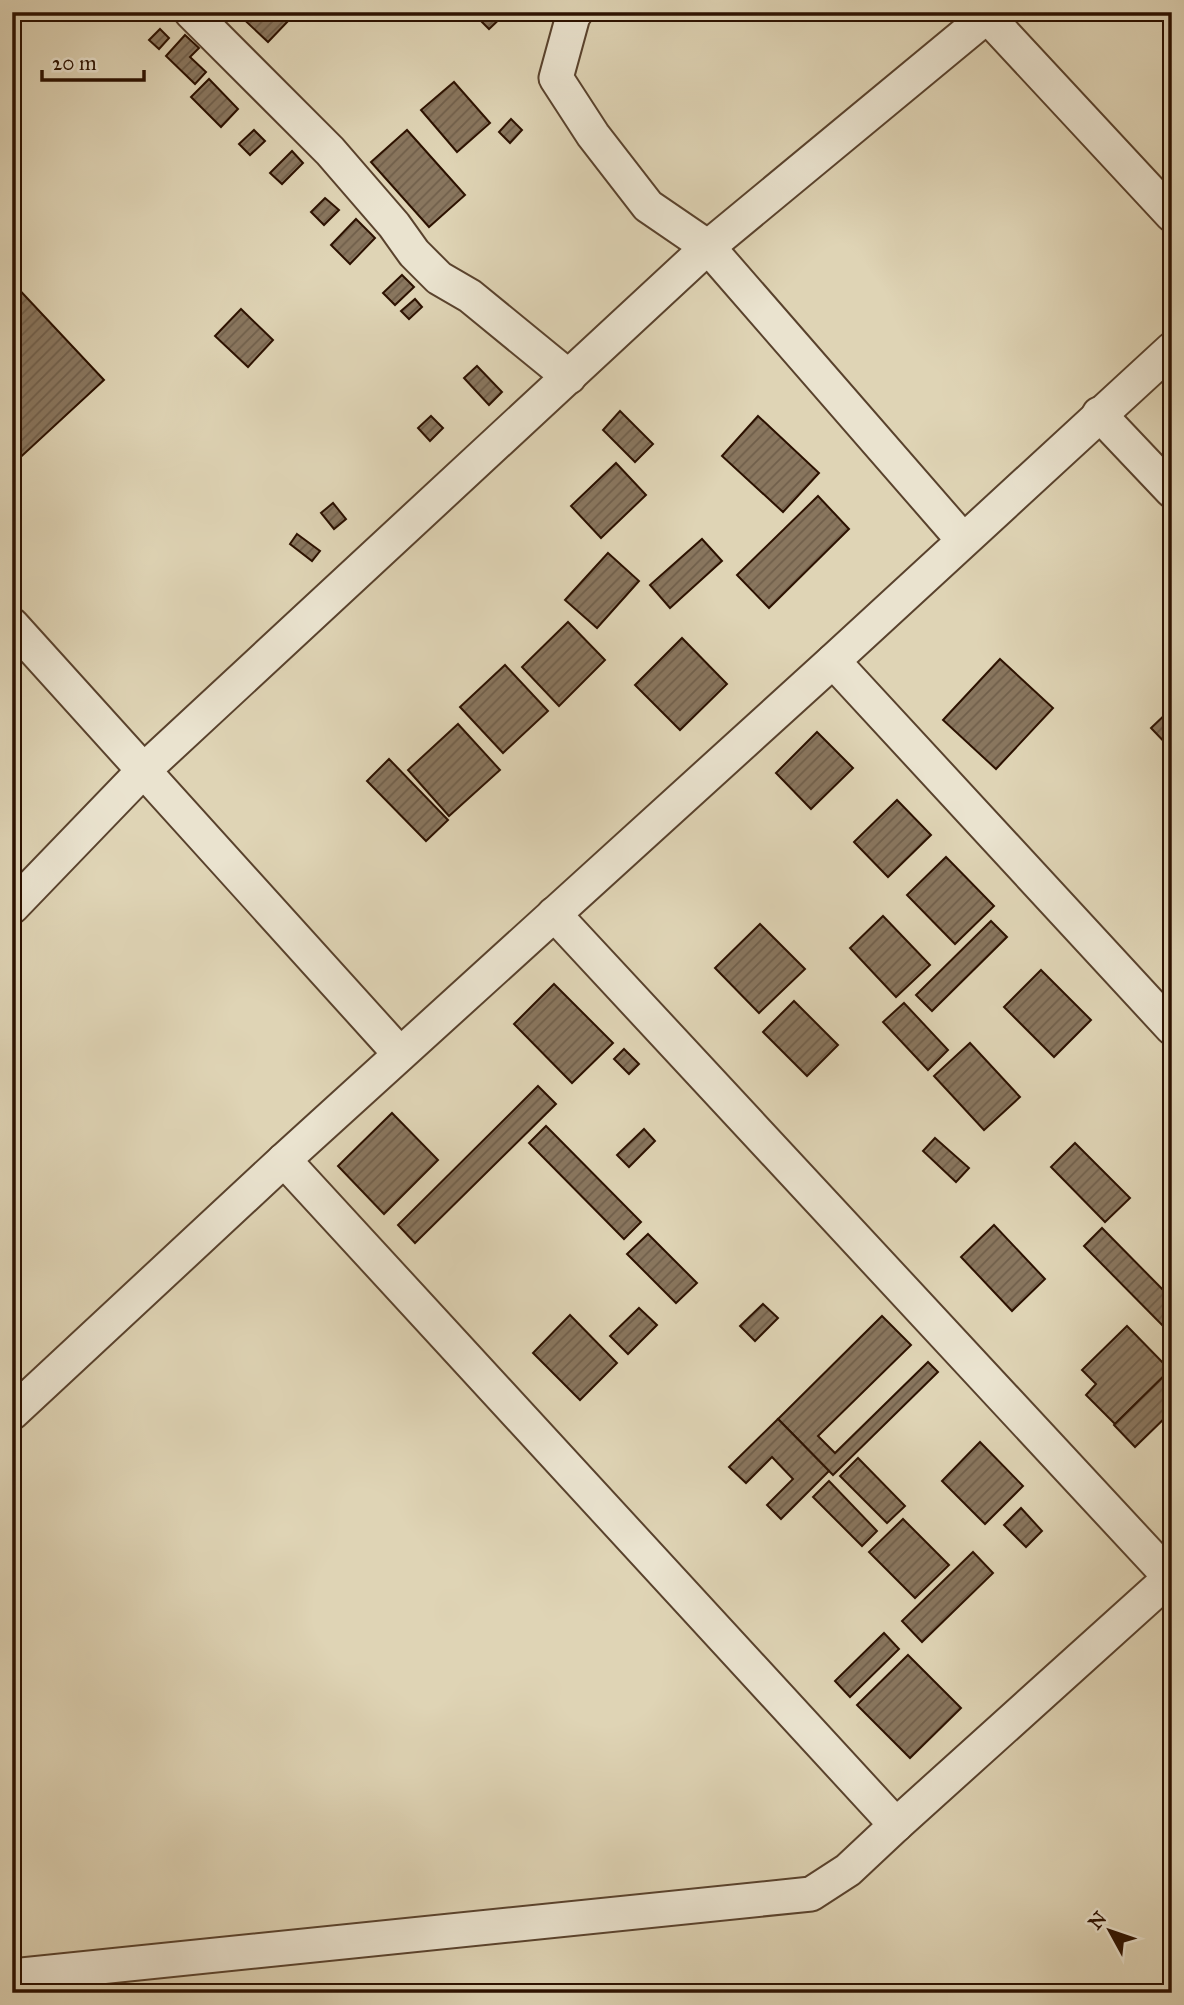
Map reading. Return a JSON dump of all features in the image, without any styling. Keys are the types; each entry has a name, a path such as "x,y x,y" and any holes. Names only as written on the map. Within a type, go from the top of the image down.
{"street":[{"path":"191,12 330,151 394,225 414,253 439,278 470,296 569,377"},
{"path":"576,12 556,78 593,135 648,206 708,247 963,540"},
{"path":"12,907 144,770 708,247 990,14 1172,215"},
{"path":"12,1413 284,1160 1172,349"},
{"path":"1099,414 1172,491"},
{"path":"12,625 400,1054"},
{"path":"833,661 1172,1028"},
{"path":"12,1976 811,1894 849,1870 1171,1577 554,914"},
{"path":"284,1160 896,1825"}],"building":[{"path":"236,12 283,12 290,19 268,42"},
{"path":"472,12 507,12 489,29"},
{"path":"160,29 169,38 159,49 149,40"},
{"path":"185,35 199,48 190,57 206,72 195,84 166,56"},
{"path":"209,79 238,109 221,127 191,97"},
{"path":"454,82 490,123 457,152 421,110"},
{"path":"511,119 522,130 510,143 499,132"},
{"path":"254,130 265,141 250,155 239,144"},
{"path":"407,130 465,195 429,227 371,162"},
{"path":"292,151 303,163 282,184 270,173"},
{"path":"325,198 339,210 324,225 311,212"},
{"path":"356,219 375,238 350,264 331,245"},
{"path":"402,275 414,287 395,305 383,293"},
{"path":"12,282 104,380 12,465"},
{"path":"415,299 422,307 409,319 401,311"},
{"path":"241,309 273,340 248,367 215,336"},
{"path":"477,366 502,392 489,405 464,378"},
{"path":"620,411 653,444 635,462 603,430"},
{"path":"431,416 443,428 430,441 418,428"},
{"path":"758,416 819,473 783,512 722,456"},
{"path":"616,463 646,495 601,538 571,506"},
{"path":"818,496 849,529 769,608 737,575"},
{"path":"333,503 346,519 334,529 321,513"},
{"path":"297,534 320,551 312,561 290,544"},
{"path":"702,539 722,561 670,608 650,585"},
{"path":"608,553 639,581 597,628 565,600"},
{"path":"568,622 605,660 559,706 522,667"},
{"path":"682,638 727,684 680,730 635,685"},
{"path":"1000,659 1053,708 996,769 943,720"},
{"path":"505,665 548,711 503,753 460,707"},
{"path":"1172,710 1172,750 1151,728"},
{"path":"458,724 500,770 449,816 408,770"},
{"path":"817,732 853,768 811,809 776,773"},
{"path":"389,759 448,820 426,841 367,781"},
{"path":"897,800 931,835 888,877 854,842"},
{"path":"946,857 994,906 955,944 907,895"},
{"path":"883,916 930,965 896,997 850,948"},
{"path":"991,921 1007,937 932,1011 916,995"},
{"path":"760,924 805,969 759,1013 715,968"},
{"path":"1041,970 1091,1020 1054,1057 1004,1007"},
{"path":"554,984 613,1043 572,1083 514,1024"},
{"path":"794,1001 838,1045 807,1076 763,1032"},
{"path":"904,1003 948,1050 928,1070 883,1022"},
{"path":"970,1043 1020,1097 984,1130 934,1076"},
{"path":"624,1049 639,1064 629,1074 614,1059"},
{"path":"538,1086 556,1104 415,1243 398,1225"},
{"path":"392,1113 438,1160 384,1214 338,1166"},
{"path":"546,1126 641,1222 624,1239 529,1143"},
{"path":"644,1129 655,1141 629,1167 617,1155"},
{"path":"935,1138 969,1168 956,1182 923,1151"},
{"path":"1075,1143 1130,1198 1105,1222 1051,1167"},
{"path":"994,1225 1045,1279 1012,1311 961,1257"},
{"path":"1102,1228 1172,1299 1172,1335 1084,1246"},
{"path":"648,1234 697,1283 676,1303 627,1254"},
{"path":"763,1304 778,1318 755,1341 740,1326"},
{"path":"639,1308 657,1325 628,1354 610,1336"},
{"path":"570,1315 617,1363 580,1400 533,1353"},
{"path":"882,1316 911,1345 818,1436 835,1453 928,1362 938,1372 833,1475 778,1419"},
{"path":"1127,1326 1170,1370 1115,1424 1086,1395 1096,1384 1082,1370"},
{"path":"1172,1368 1172,1411 1135,1447 1114,1425"},
{"path":"778,1419 829,1471 781,1519 767,1505 793,1479 772,1457 746,1483 729,1467"},
{"path":"980,1442 1023,1486 985,1524 942,1481"},
{"path":"858,1458 905,1506 887,1523 840,1476"},
{"path":"829,1481 877,1531 862,1546 813,1497"},
{"path":"1021,1508 1042,1531 1026,1547 1004,1525"},
{"path":"903,1519 949,1565 915,1598 869,1552"},
{"path":"973,1552 993,1573 922,1642 902,1621"},
{"path":"884,1633 899,1649 850,1697 835,1681"},
{"path":"908,1655 961,1708 910,1758 857,1705"}]}
